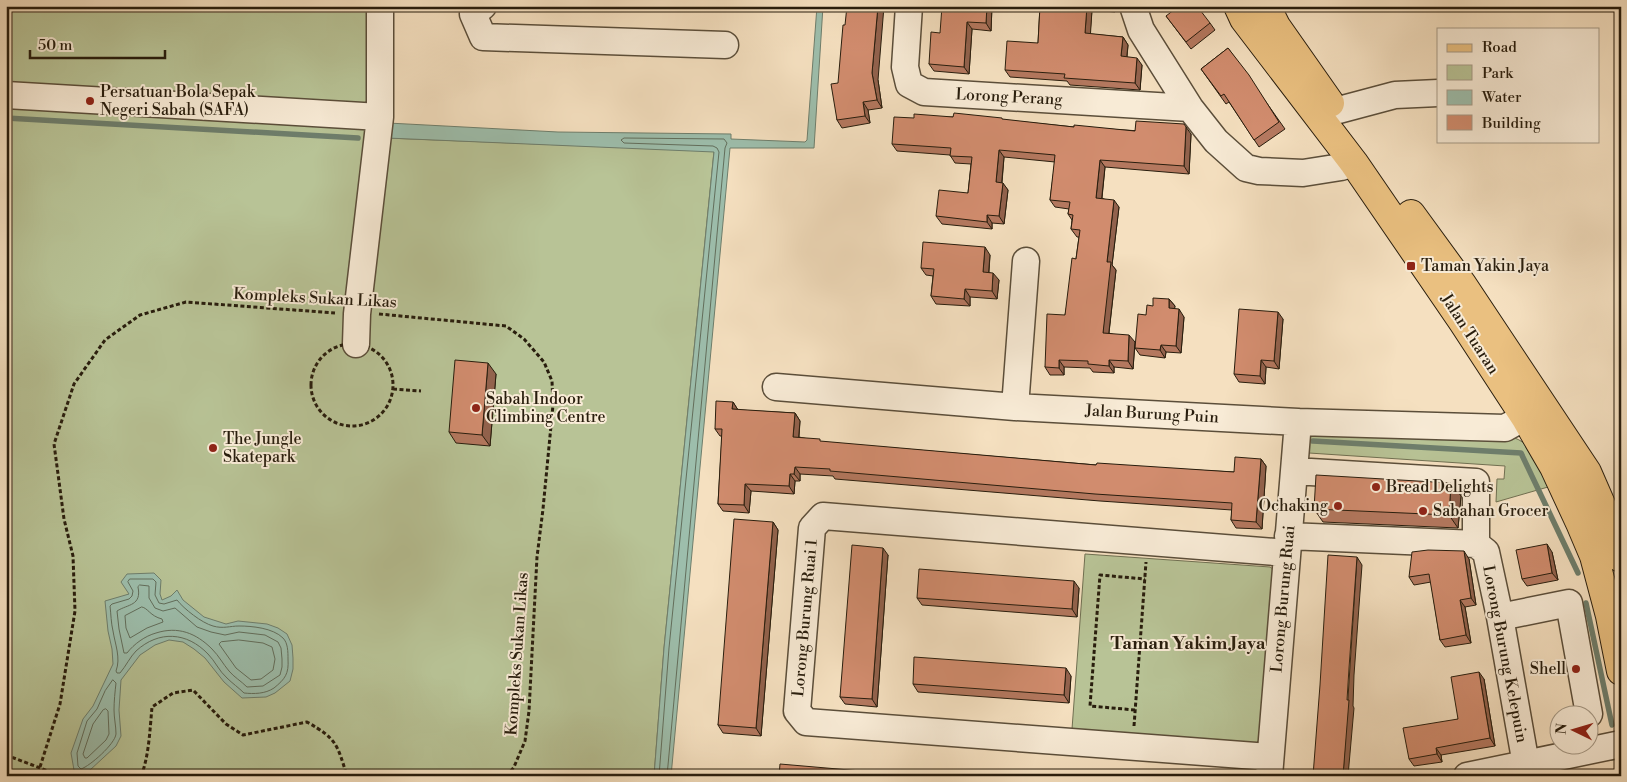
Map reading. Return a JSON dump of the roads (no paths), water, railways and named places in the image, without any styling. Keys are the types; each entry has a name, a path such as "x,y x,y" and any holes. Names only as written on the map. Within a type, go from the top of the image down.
{"main road":[{"name":"Jalan Tuaran","path":"1238,6 1244,19 1354,163 1463,322 1525,417 1554,467 1594,556 1610,616 1621,671"},
{"name":"Jalan Tuaran","path":"1266,6 1276,26 1335,111 1462,284 1587,472 1616,524 1621,558"},
{"path":"1616,524 1608,546 1621,601"}],"street":[{"path":"356,344 357,314 380,116 380,6"},
{"path":"483,6 474,14 483,37 725,45"},
{"name":"Lorong Perang","path":"909,6 905,67 909,84 924,92 1190,108"},
{"path":"1133,6 1141,30 1190,108 1216,141 1246,168 1259,171 1303,173 1354,163"},
{"path":"1335,111 1395,95 1437,93"},
{"path":"6,96 380,116"},
{"path":"1015,407 1026,261"},
{"name":"Jalan Burung Puin","path":"776,387 1015,407 1298,422 1505,428 1525,417"},
{"name":"Lorong Burung Ruai","path":"1269,767 1298,422"},
{"path":"1294,470 1476,482 1476,544"},
{"name":"Lorong Burung Ruai 1","path":"1269,767 806,722 798,711 812,528 823,516 1288,544"},
{"name":"Lorong Burung Kelepuin","path":"1288,544 1476,544 1486,552 1500,617 1527,770"},
{"path":"1500,617 1570,603 1601,581"},
{"path":"1570,603 1587,704"},
{"path":"1600,748 1621,744"},
{"path":"1467,776 1527,770 1579,754"}],"water":[{"path":"817,6 823,6 814,148 730,148 671,776 654,776 664,648 714,152 387,138 388,123 558,132 731,134 731,139 805,142 807,140"},
{"path":"154,573 161,580 160,594 162,600 171,596 177,590 183,600 204,617 226,624 238,621 267,624 287,634 292,645 293,658 290,681 275,693 266,697 242,698 224,682 205,658 183,642 169,640 155,645 140,655 121,680 119,710 121,736 116,746 90,770 81,775 74,770 71,753 83,719 93,706 113,664 105,601 129,594 121,582 127,574"}],"waterway":[{"path":"6,118 358,138"},
{"path":"1313,441 1521,453 1578,573"},
{"path":"1586,603 1612,725"},
{"path":"1611,758 1615,757 1621,762"}],"place":[{"name":"Persatuan Bola Sepak Negeri Sabah (SAFA)","path":"90,101"},
{"name":"Taman Yakin Jaya","path":"1411,266"},
{"name":"Sabah Indoor Climbing Centre","path":"476,408"},
{"name":"The Jungle Skatepark","path":"213,448"},
{"name":"Bread Delights","path":"1376,487"},
{"name":"Ochaking","path":"1338,506"},
{"name":"Sabahan Grocer","path":"1423,511"},
{"name":"Shell","path":"1576,669"}],"district":[{"name":"Taman Yakim Jaya","path":"1188,643"}]}
